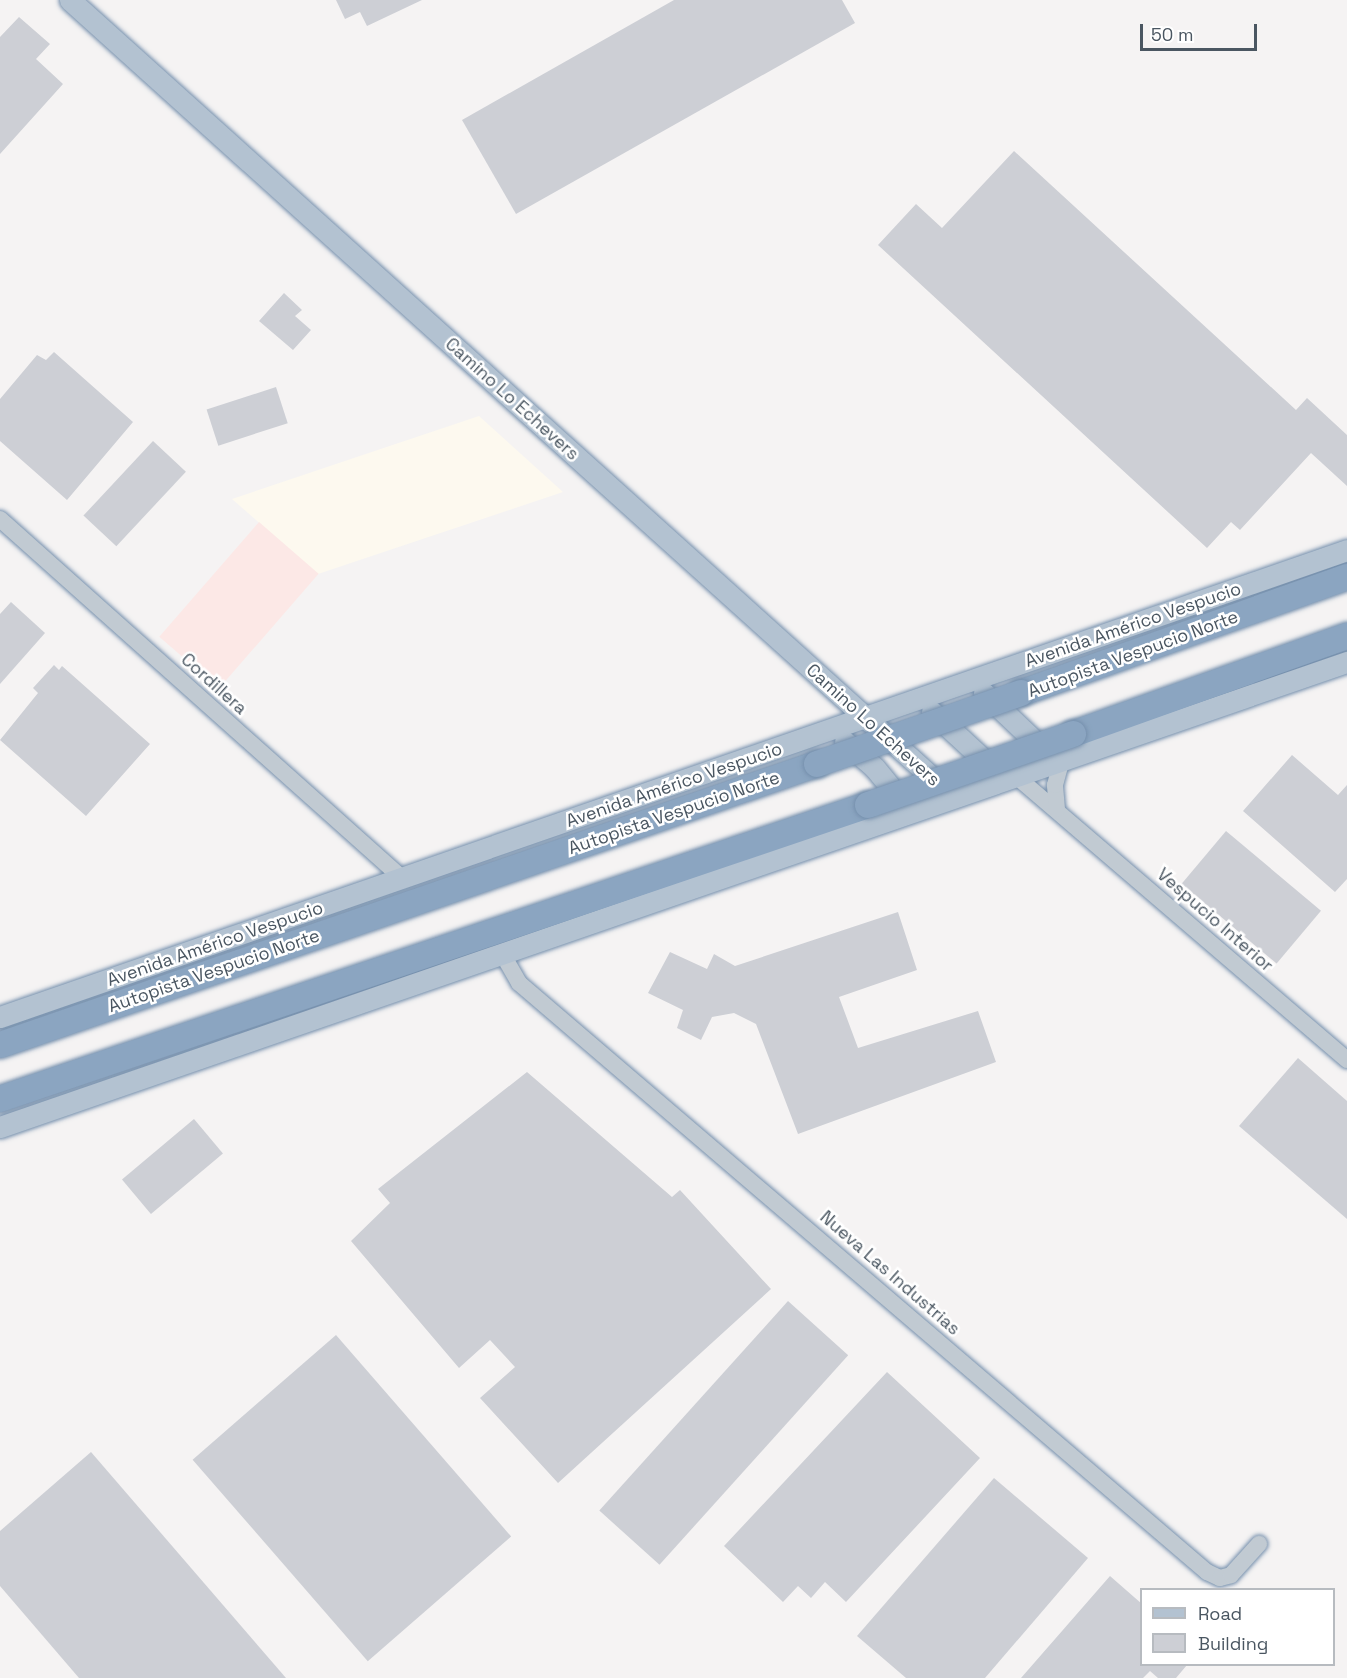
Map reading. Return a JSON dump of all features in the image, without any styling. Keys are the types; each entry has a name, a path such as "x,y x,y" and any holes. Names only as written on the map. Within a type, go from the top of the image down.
{"highway":[{"name":"Autopista Vespucio Norte","path":"0,1045 1021,693 1347,578"},
{"path":"0,1099 1073,735 1347,636"}],"main road":[{"name":"Camino Lo Echevers","path":"70,0 829,687 955,798"},
{"name":"Avenida Américo Vespucio","path":"0,1017 975,681 1347,550"},
{"path":"0,1127 1061,763 1347,662"},
{"path":"975,681 1025,736 1061,763"},
{"path":"829,687 833,710 826,732 845,742 874,767 912,814"},
{"path":"919,700 1012,779"}],"street":[{"name":"Cordillera","path":"0,519 403,879"},
{"path":"1058,809 1055,785 1061,763"},
{"name":"Vespucio Interior","path":"1012,779 1058,809 1347,1060"},
{"name":"Nueva Las Industrias","path":"503,955 519,983 1207,1572 1220,1578 1231,1575 1259,1544"}],"shaded area":[{"path":"479,416 563,492 318,574 232,499"},
{"path":"259,522 319,574 219,689 159,637"}],"building":[{"path":"336,0 422,0 367,26 360,12 345,19"},
{"path":"674,0 842,0 855,23 516,214 462,120"},
{"path":"19,17 50,44 36,59 63,84 0,154 0,37"},
{"path":"1014,151 1296,410 1307,398 1347,435 1347,486 1311,453 1240,530 1231,522 1207,548 878,245 916,204 942,228"},
{"path":"284,293 302,310 295,316 311,330 293,350 259,321"},
{"path":"54,352 133,422 67,500 0,441 0,399 37,355 46,360"},
{"path":"276,387 288,423 218,446 207,410"},
{"path":"153,441 186,472 116,546 83,516"},
{"path":"11,602 45,633 0,684 0,614"},
{"path":"54,665 59,670 62,666 150,744 86,816 0,740 38,693 33,688"},
{"path":"1292,755 1338,795 1347,785 1347,879 1335,892 1243,811"},
{"path":"1226,831 1321,911 1277,964 1182,884"},
{"path":"898,912 917,970 839,997 858,1048 978,1011 996,1062 798,1134 756,1024 734,1013 712,1017 701,1040 677,1028 683,1010 648,993 670,952 707,969 714,954 735,966"},
{"path":"1298,1058 1347,1101 1347,1219 1239,1126"},
{"path":"527,1072 672,1197 680,1190 771,1289 558,1483 480,1398 515,1367 490,1340 459,1368 351,1241 390,1203 378,1189"},
{"path":"194,1119 223,1153 151,1214 122,1179"},
{"path":"788,1301 848,1355 659,1565 599,1511"},
{"path":"336,1335 511,1537 368,1661 193,1460"},
{"path":"887,1372 980,1458 846,1602 825,1582 811,1598 798,1586 783,1602 724,1546"},
{"path":"91,1452 286,1678 79,1678 0,1586 0,1531"},
{"path":"994,1478 1088,1558 985,1678 906,1678 857,1636"},
{"path":"1110,1576 1140,1602 1140,1666 1186,1666 1176,1678 1158,1678 1150,1671 1143,1678 1021,1678"}]}
